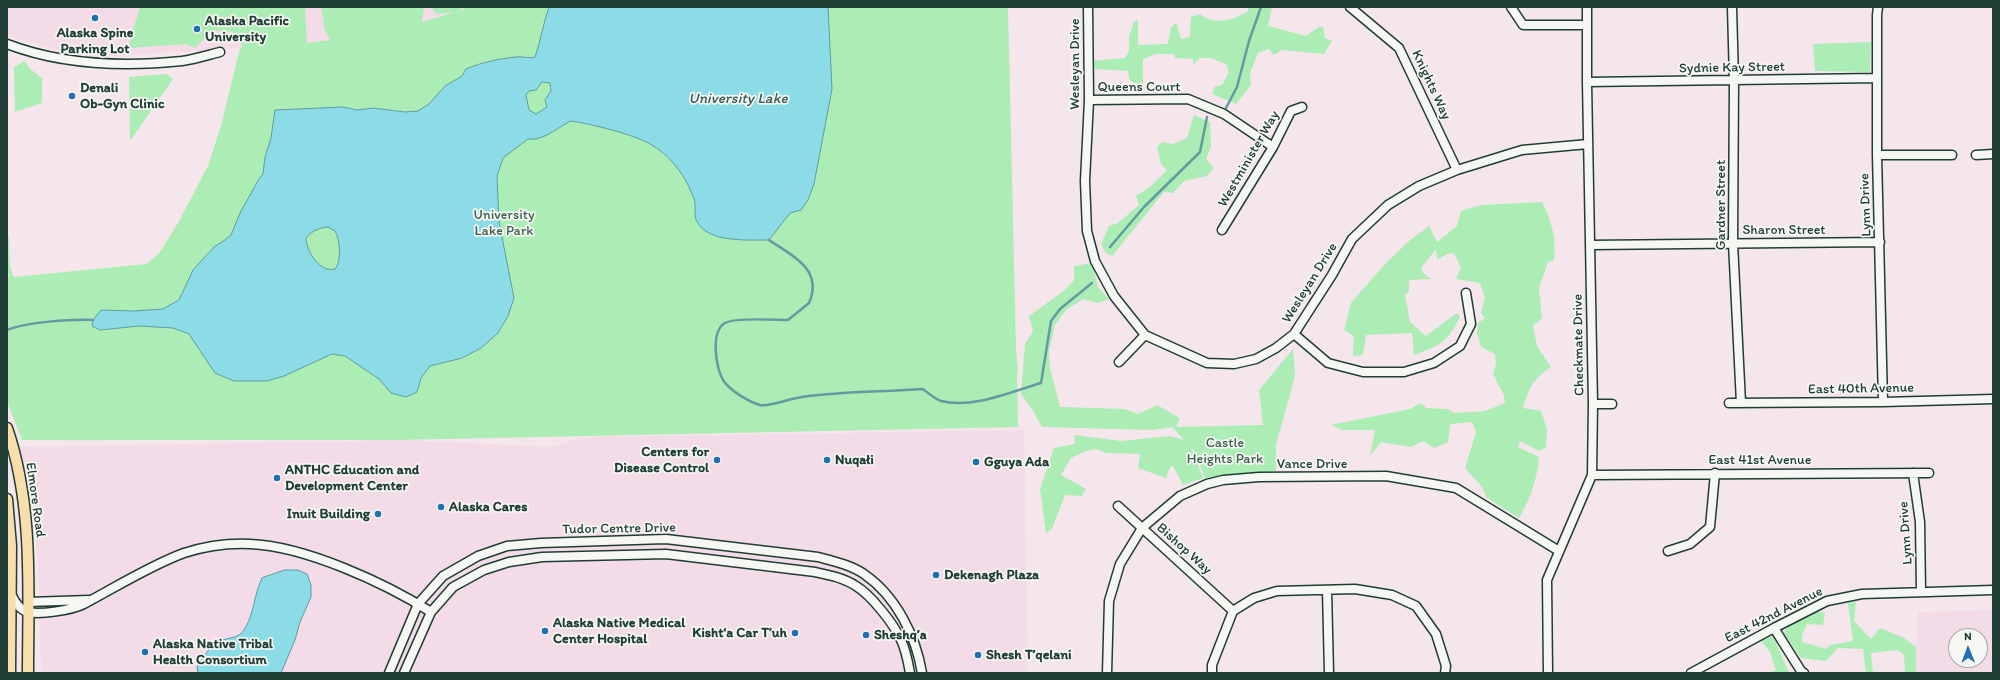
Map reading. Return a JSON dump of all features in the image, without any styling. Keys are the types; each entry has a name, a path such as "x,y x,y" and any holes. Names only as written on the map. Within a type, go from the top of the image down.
{"main road":[{"name":"Elmore Road","path":"7,428 21,482 25,511 28,607 28,673"},
{"name":"Elmore Road","path":"7,499 11,535 10,673"}],"street":[{"name":"Wesleyan Drive","path":"1088,7 1089,100 1085,181 1087,230 1095,261 1114,296 1145,335 1207,363 1234,364 1256,359 1276,348 1294,334 1332,275 1352,239 1388,205 1419,186 1457,170 1522,150 1588,144"},
{"name":"Knights Way","path":"1350,7 1399,48 1457,170"},
{"path":"1511,7 1523,25 1587,25"},
{"name":"Checkmate Drive","path":"1548,673 1547,580 1592,474 1593,404 1587,7"},
{"name":"Gardner Street","path":"1732,7 1734,81 1733,243 1741,402"},
{"name":"Lynn Drive","path":"1878,7 1876,15 1877,155 1883,402"},
{"path":"7,44 48,56 91,62 122,64 183,61 220,52"},
{"name":"Sydnie Kay Street","path":"1587,82 1877,78"},
{"name":"Queens Court","path":"1089,100 1188,99 1224,114 1273,147"},
{"name":"Westminister Way","path":"1222,230 1273,147 1292,111 1302,107"},
{"path":"1976,155 1993,154"},
{"path":"1877,155 1952,155"},
{"name":"Sharon Street","path":"1591,245 1880,242"},
{"path":"1294,334 1328,364 1363,372 1404,372 1434,363 1460,346 1471,324 1466,293"},
{"path":"1119,362 1145,335"},
{"name":"East 40th Avenue","path":"1729,403 1883,402 1993,399"},
{"path":"1593,404 1612,404"},
{"path":"1668,551 1690,544 1710,527 1715,473"},
{"name":"Lynn Drive","path":"1913,473 1920,522 1921,592"},
{"name":"East 41st Avenue","path":"1592,474 1929,473"},
{"name":"Vance Drive","path":"1107,673 1109,601 1120,564 1142,528 1180,496 1207,484 1223,480 1259,478 1386,476 1456,488 1559,551"},
{"name":"Bishop Way","path":"1118,506 1233,611"},
{"name":"Tudor Centre Drive","path":"389,673 418,604 443,576 478,556 507,546 541,543 666,539 818,557 842,564 864,573 879,586 899,611 912,634 920,658 922,673"},
{"path":"11,594 19,606 67,610 91,600 181,555 210,547 247,544 273,546 317,559 358,574 396,592 431,612"},
{"name":"Tudor Centre Drive","path":"404,673 431,612 453,587 484,570 509,562 542,557 666,554 808,571 837,577 856,586 869,597 901,640 910,673"},
{"path":"1212,673 1212,665 1233,611 1254,598 1276,591 1355,589 1385,594 1416,606 1436,634 1446,666 1445,673"},
{"path":"1327,590 1329,673"},
{"name":"East 42nd Avenue","path":"1691,673 1827,601 1862,594 1993,590"},
{"path":"1774,628 1801,672 1804,673"}],"shaded area":[{"name":"Alaska Pacific University","path":"7,7 468,7 421,22 339,39 295,44 118,56 61,50 7,36"},
{"path":"1024,430 1028,673 41,673 39,583 34,512 20,447 405,440 553,447 583,437"},
{"path":"1993,610 1993,673 1915,673 1918,612"}],"green space":[{"name":"University Lake Park","path":"140,7 305,7 307,43 330,40 325,30 321,7 424,7 422,22 454,12 437,14 431,7 464,7 459,11 468,7 1008,7 1016,349 1018,373 1018,427 396,440 22,440 7,401 7,276 11,275 7,274 7,230 10,266 14,277 147,264 160,252 178,223 208,166 221,126 240,48 243,47 232,32 213,30 195,48 186,44 130,48 132,33"},
{"path":"1249,7 1272,7 1268,26 1306,36 1319,27 1323,27 1325,38 1332,41 1324,54 1282,50 1274,55 1269,49 1258,53 1250,73 1251,85 1236,104 1212,94 1214,87 1222,85 1229,72 1226,64 1210,58 1200,58 1193,65 1193,59 1175,58 1174,54 1156,54 1143,59 1143,86 1130,81 1128,71 1095,69 1092,61 1125,58 1129,51 1129,36 1134,22 1138,19 1138,45 1168,44 1171,27 1176,23 1181,39 1190,37 1191,17 1200,14 1211,20 1218,21 1230,19 1248,11"},
{"path":"1871,42 1870,72 1815,71 1813,44"},
{"path":"25,61 29,68 42,78 42,103 15,112 14,67"},
{"path":"167,74 173,79 130,141 129,77"},
{"path":"1194,115 1210,122 1211,146 1206,159 1214,168 1207,176 1184,181 1173,193 1164,192 1112,256 1106,253 1101,244 1109,226 1118,223 1139,205 1136,196 1150,187 1167,170 1161,164 1157,147 1162,142 1173,144 1187,138"},
{"path":"1542,202 1552,230 1554,260 1548,262 1539,288 1542,318 1533,326 1537,346 1551,367 1532,384 1523,408 1541,411 1547,429 1546,447 1539,451 1520,441 1518,447 1539,457 1533,488 1519,518 1487,498 1482,487 1465,468 1476,432 1472,422 1450,424 1448,442 1434,448 1423,441 1411,447 1381,442 1370,456 1375,430 1342,430 1331,425 1410,409 1421,403 1426,408 1448,409 1454,413 1485,411 1505,403 1504,395 1493,374 1496,364 1495,354 1481,347 1477,333 1478,323 1485,318 1481,313 1485,297 1480,283 1456,279 1461,268 1454,253 1447,254 1437,260 1436,249 1421,268 1423,273 1431,279 1409,280 1409,291 1405,295 1410,322 1426,336 1457,313 1460,317 1447,338 1442,342 1414,355 1412,333 1366,335 1363,355 1353,356 1354,336 1344,330 1351,303 1384,265 1409,241 1429,226 1437,242 1457,226 1461,211 1481,205"},
{"name":"Castle Heights Park","path":"1092,263 1098,287 1109,299 1098,303 1083,299 1066,310 1055,325 1049,351 1050,368 1060,407 1125,409 1138,414 1157,405 1180,418 1176,427 1263,425 1259,390 1293,349 1295,376 1276,445 1276,471 1205,479 1195,452 1191,448 1203,478 1183,485 1173,466 1170,467 1166,478 1138,468 1140,454 1106,453 1097,449 1086,451 1071,458 1061,475 1086,489 1082,496 1065,495 1052,529 1046,533 1040,489 1054,448 1075,444 1074,435 1121,441 1170,436 1184,440 1172,427 1153,430 1042,427 1032,409 1021,394 1025,344 1033,331 1029,316 1065,290 1074,280 1074,266"},
{"path":"1856,602 1854,621 1871,639 1880,628 1904,638 1916,647 1916,673 1905,673 1904,655 1898,650 1871,653 1873,673 1866,673 1863,649 1838,648 1826,661 1801,658 1784,633 1791,621 1814,610 1825,613 1823,625 1807,624 1802,635 1802,642 1826,649 1830,645 1853,641 1848,603"},
{"path":"1773,636 1789,673 1768,673 1776,670 1770,652 1761,641"}],"water":[{"name":"University Lake","path":"549,7 828,7 832,89 814,184 808,200 801,210 790,213 769,240 724,238 708,233 699,225 697,221 695,216 695,201 687,182 668,157 662,152 643,140 623,133 571,121 545,136 528,139 503,158 497,176 499,222 514,298 508,316 498,333 481,348 462,358 430,366 421,378 417,392 406,397 391,393 379,379 345,356 332,354 284,376 267,381 234,381 215,373 189,334 173,328 139,326 100,330 92,326 93,320 101,310 134,311 163,309 179,300 193,270 214,247 231,235 241,211 263,174 265,157 271,138 275,110 343,107 357,110 373,108 405,112 418,111 429,104 445,86 462,76 466,69 503,59 535,57","holes":["542,82 550,83 551,91 545,100 547,107 536,114 529,110 526,95 529,91 536,90","328,227 335,231 339,244 339,261 335,269 324,268 319,265 309,250 306,239 315,231"]},
{"path":"285,570 298,570 307,574 311,585 311,597 281,673 198,673 197,667 213,645 219,641 235,637 244,630 250,618 262,578"}],"waterway":[{"path":"1226,108 1237,87 1249,41 1261,7"},
{"path":"1110,247 1144,207 1200,152 1207,117"},
{"path":"769,240 787,251 803,264 809,272 812,281 812,291 809,303 788,320 746,319 725,323 717,334 716,342 718,367 723,380 730,388 740,395 760,405 769,405 817,395 923,389 941,401 966,403 1004,395 1041,383 1051,321 1060,309 1092,283"},
{"path":"7,330 26,325 49,322 93,320"}],"place":[{"name":"Alaska Spine Parking Lot","path":"95,18"},
{"name":"Alaska Pacific University","path":"197,29"},
{"name":"Denali Ob-Gyn Clinic","path":"72,96"},
{"name":"Centers for Disease Control","path":"717,460"},
{"name":"Nuqałi","path":"827,460"},
{"name":"Gguya Ada","path":"976,462"},
{"name":"ANTHC Education and Development Center","path":"277,478"},
{"name":"Alaska Cares","path":"441,507"},
{"name":"Inuit Building","path":"378,514"},
{"name":"Dekenagh Plaza","path":"936,575"},
{"name":"Alaska Native Medical Center Hospital","path":"545,631"},
{"name":"Kisht‘a Car T’uh","path":"795,633"},
{"name":"Sheshq’a","path":"866,635"},
{"name":"Alaska Native Tribal Health Consortium","path":"145,652"},
{"name":"Shesh T’qelani","path":"978,655"}]}
